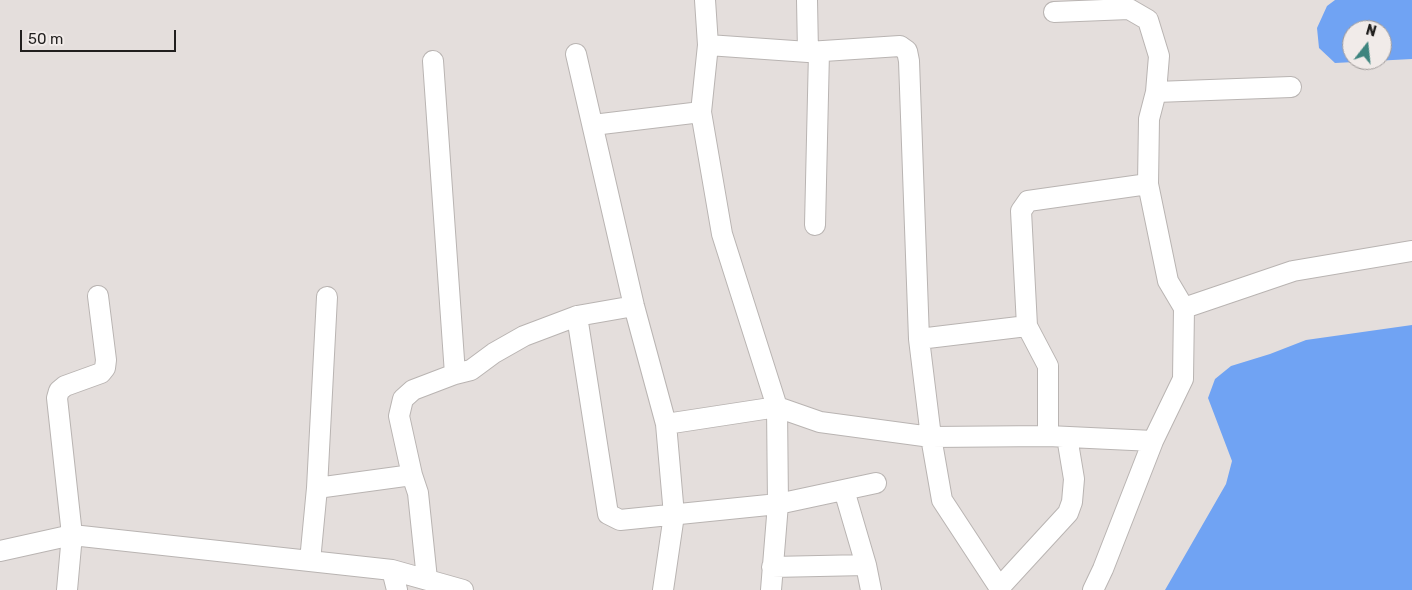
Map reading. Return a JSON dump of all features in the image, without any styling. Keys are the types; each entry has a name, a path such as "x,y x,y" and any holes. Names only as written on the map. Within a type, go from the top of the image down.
{"street":[{"path":"706,0 708,45 701,112 722,234 777,407 778,504 771,590"},
{"path":"807,0 814,52 815,225"},
{"path":"1054,12 1129,8 1148,20 1159,56 1156,92 1149,119 1148,184 1168,281 1184,308 1183,378 1153,441 1104,569 1093,590"},
{"path":"708,45 814,52 900,46 907,51 909,60 919,339 931,437 942,500 1000,588 1068,513 1072,502 1074,479 1058,436 1048,366 1027,326 1021,211 1028,200 1148,184"},
{"path":"576,54 634,306 666,424 674,515 663,590"},
{"path":"433,62 455,374"},
{"path":"1156,92 1291,87"},
{"path":"593,125 701,112"},
{"path":"1184,308 1293,271 1412,251"},
{"path":"68,590 72,535 57,398 65,386 101,373 105,368 106,360 98,296"},
{"path":"310,561 317,488 327,297"},
{"path":"426,579 418,493 412,475 399,416 403,399 413,390 455,374 472,370 494,353 524,336 577,316 634,306"},
{"path":"577,316 608,514 620,520 778,504 876,483"},
{"path":"919,339 1027,326"},
{"path":"666,424 777,407 820,422 931,437 1058,436 1153,441"},
{"path":"317,488 412,475"},
{"path":"844,490 866,565 871,590"},
{"path":"0,551 72,535 392,570 463,590"},
{"path":"772,567 866,565"},
{"path":"392,570 397,590"}],"water":[{"path":"1335,0 1412,0 1412,59 1392,60 1392,20 1342,20 1342,63 1335,63 1319,48 1317,28 1327,6"},
{"path":"1412,325 1412,590 1165,590 1226,484 1232,461 1208,398 1215,379 1231,366 1306,340"}]}
